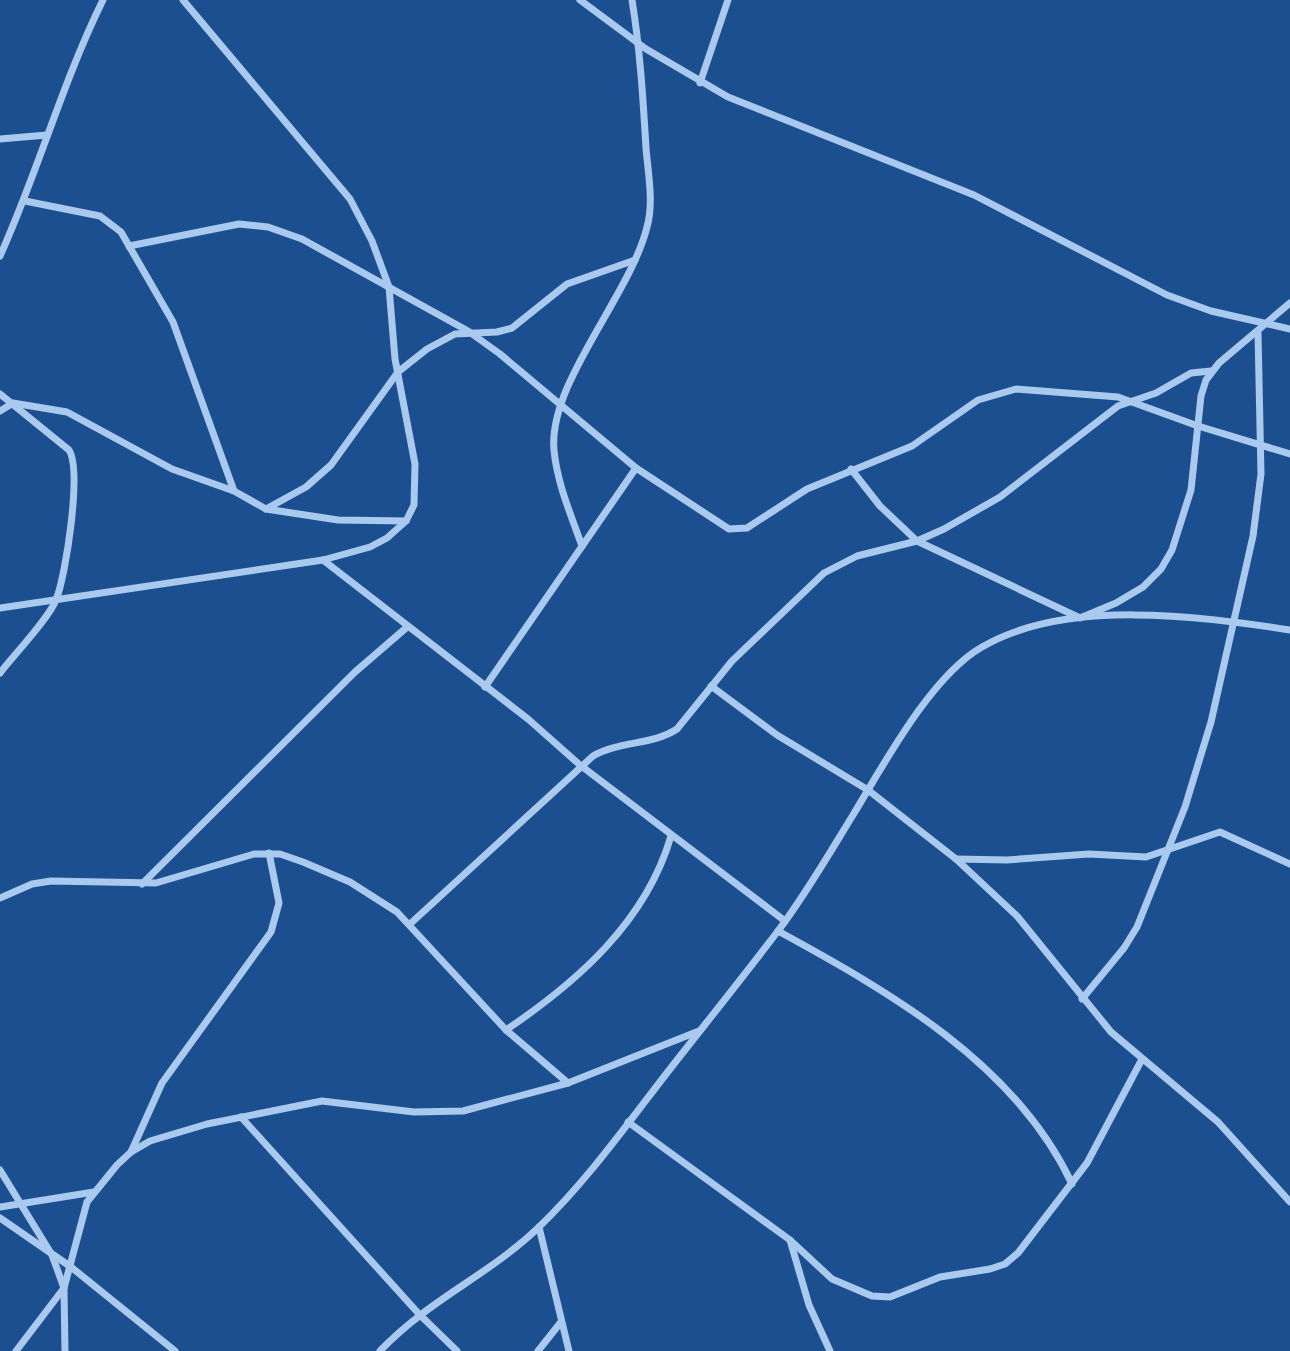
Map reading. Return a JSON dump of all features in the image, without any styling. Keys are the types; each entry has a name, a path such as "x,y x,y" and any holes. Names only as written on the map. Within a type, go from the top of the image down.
{"street":[{"path":"0,256 25,201 47,135 103,0"},
{"path":"0,608 323,560 370,547 387,538 406,521 414,505 416,482 412,442 398,372 389,287 372,241 350,199 183,0"},
{"path":"580,0 700,83 781,121 974,195 1167,295 1267,325 1290,329"},
{"path":"582,546 564,496 554,450 559,404 635,260 649,224 639,43 632,0"},
{"path":"700,83 728,0"},
{"path":"0,139 47,135"},
{"path":"25,201 100,216 121,232 173,323 234,491"},
{"path":"129,246 219,226 256,225 302,239 468,331 636,468 706,517 734,530 747,528 807,489 912,446 949,417 996,393 1016,389 1053,390 1131,400 1198,426 1290,454"},
{"path":"266,509 306,487 331,465 398,372 447,337 468,331 496,332 512,328 567,284 635,260"},
{"path":"380,1351 419,1314 496,1262 539,1227 628,1122 778,931 931,696 963,660 982,646 1007,636 1080,618 1116,603 1143,587 1161,569 1172,550 1185,514 1195,466 1200,396 1211,372 1290,303"},
{"path":"1082,999 1124,948 1137,927 1164,853 1185,807 1199,759 1235,622 1253,536 1262,444 1258,333"},
{"path":"411,924 580,765 605,749 672,732 745,647 824,573 857,556 918,541 1000,497 1104,415 1131,400 1156,393 1191,373 1211,372"},
{"path":"0,394 60,441 73,460 75,482 56,601 0,673"},
{"path":"0,411 13,403 51,407 67,412 172,469 234,491 266,509 338,520 406,521"},
{"path":"485,687 636,468"},
{"path":"851,469 880,506 918,541 1080,618 1127,614 1235,622 1290,630"},
{"path":"323,560 407,628 528,719 580,765 785,921"},
{"path":"141,885 355,672 407,628"},
{"path":"711,686 778,735 868,790 956,859 1017,916 1111,1032 1141,1060 1218,1122 1290,1202"},
{"path":"956,859 1007,860 1089,854 1146,857 1220,832 1290,864"},
{"path":"506,1030 552,999 605,948 653,884 671,836"},
{"path":"16,1351 64,1288 83,1216 94,1192 131,1152 162,1083 275,922 279,903 269,853"},
{"path":"0,898 32,884 51,881 141,885 174,879 234,858 269,853 303,862 377,897 411,924 506,1030 568,1083"},
{"path":"778,931 891,997 985,1068 1032,1117 1048,1139 1072,1184"},
{"path":"131,1152 162,1137 241,1117 322,1101 441,1114 502,1102 568,1083 699,1031"},
{"path":"628,1122 790,1240 832,1279 872,1296 890,1297 940,1277 1005,1264 1033,1235 1087,1163 1141,1060"},
{"path":"241,1117 419,1314 457,1351"},
{"path":"0,1170 52,1255 64,1288 65,1351"},
{"path":"0,1207 94,1192"},
{"path":"0,1218 71,1267 175,1351"},
{"path":"539,1227 569,1351"},
{"path":"790,1240 809,1305 830,1351"},
{"path":"538,1351 561,1322"}]}
